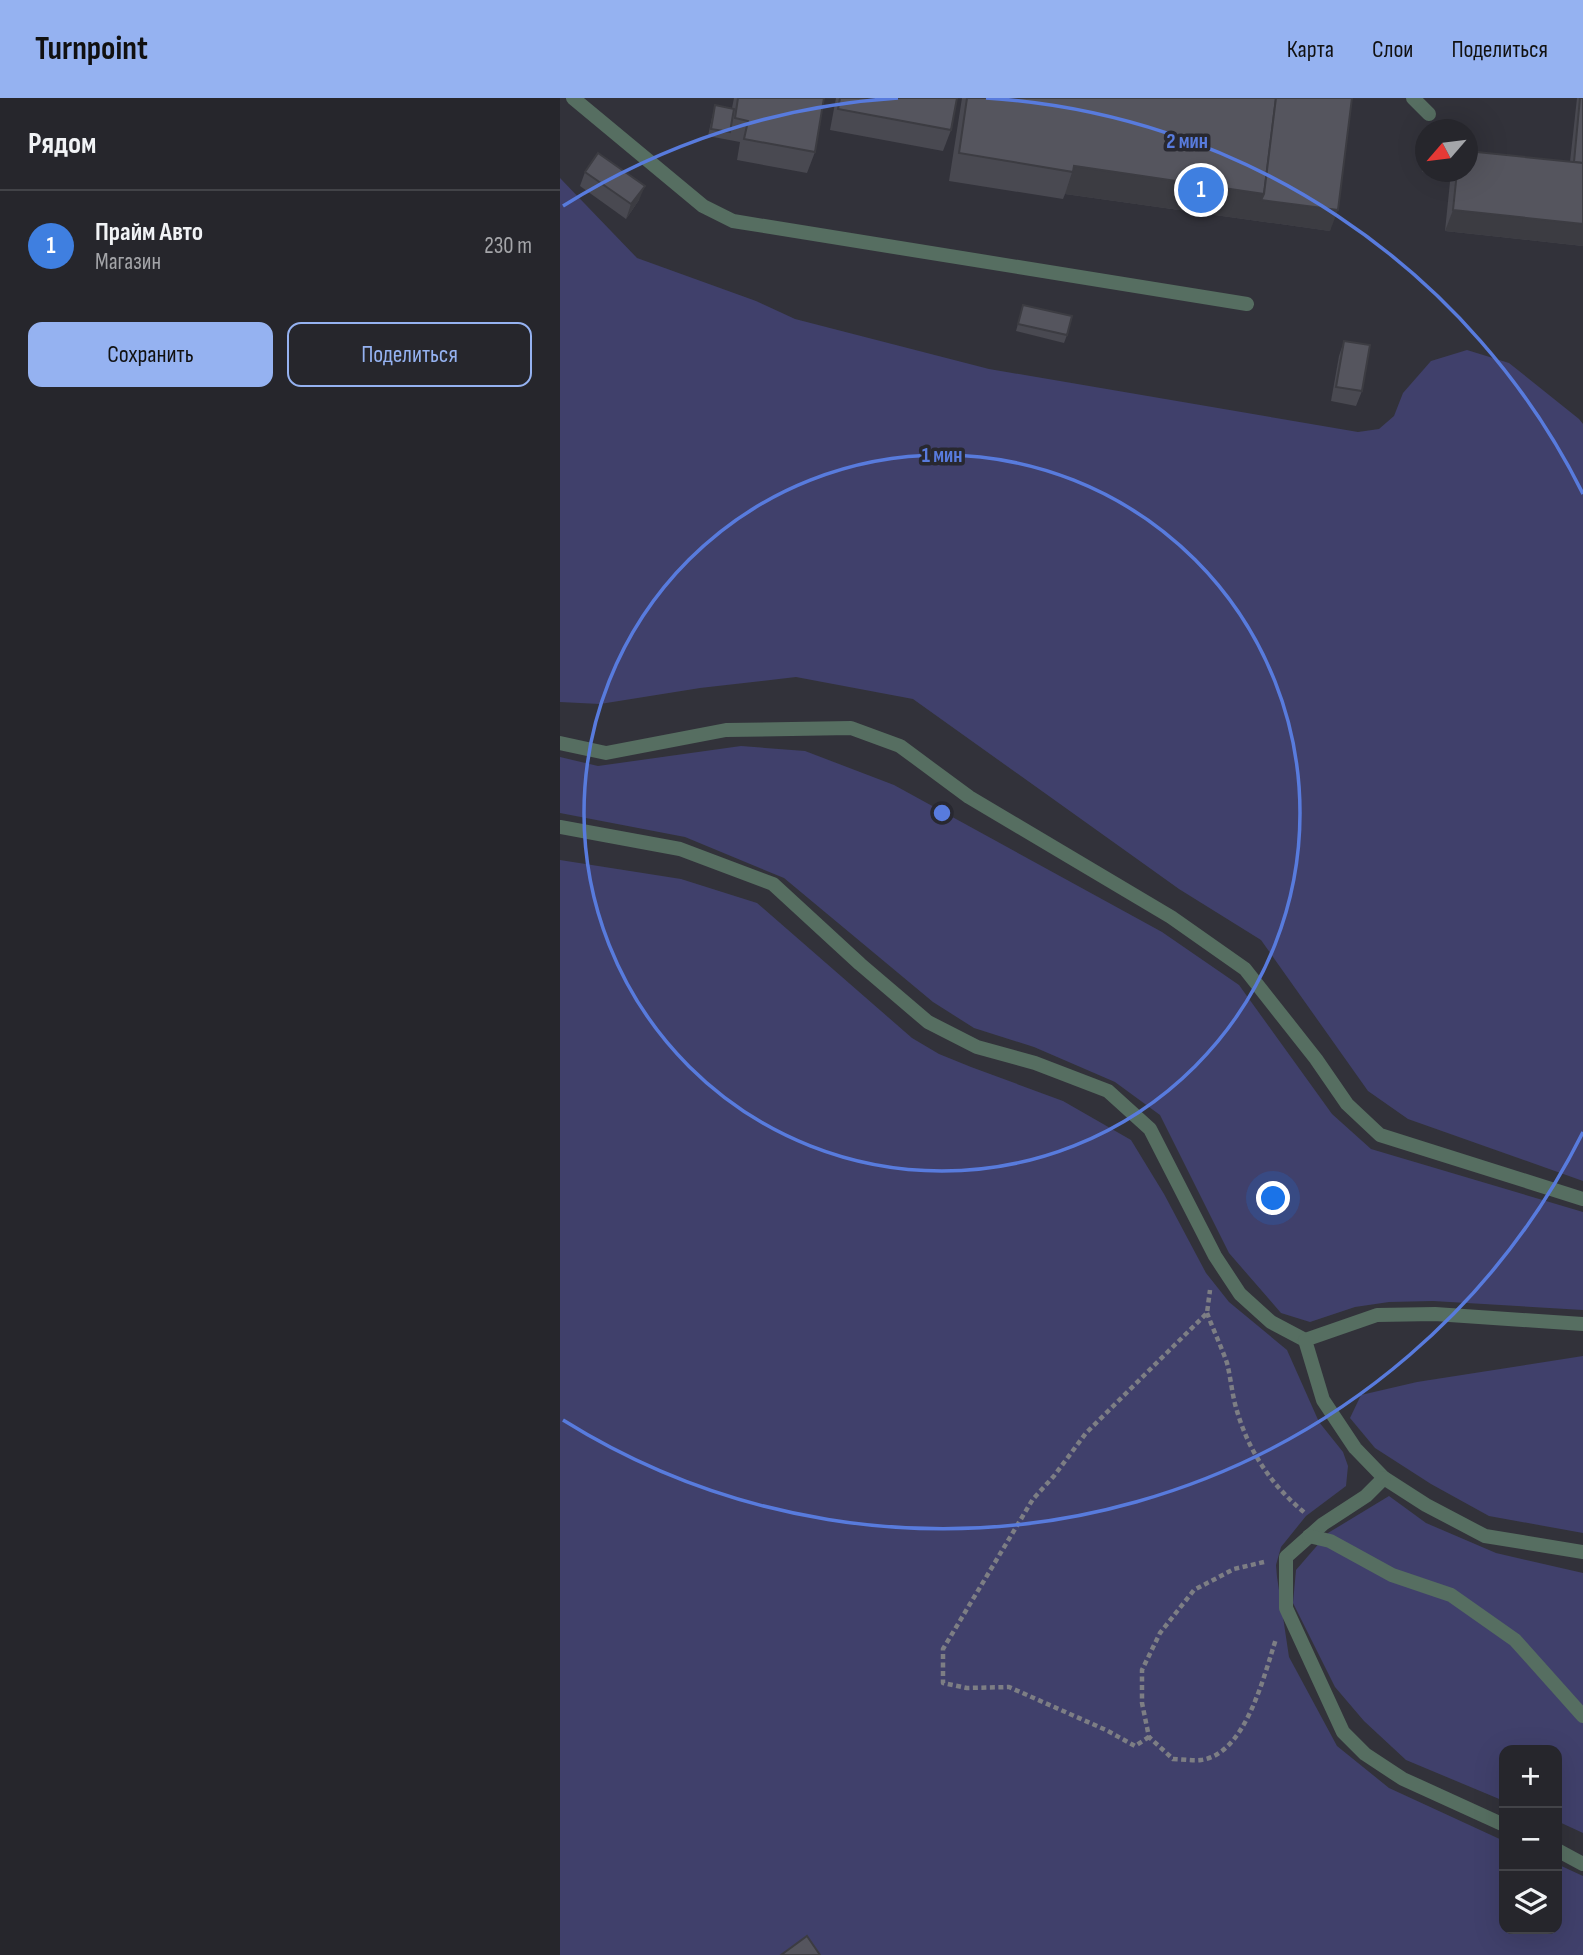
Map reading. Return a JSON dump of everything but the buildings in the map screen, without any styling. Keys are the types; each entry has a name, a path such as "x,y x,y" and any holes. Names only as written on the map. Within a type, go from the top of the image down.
{"lane":[{"path":"573,98 702,206 733,221 1247,304"},
{"path":"1413,98 1429,114"},
{"path":"560,743 606,753 726,730 851,729 900,746 969,797 1171,917 1245,969 1316,1059 1347,1104 1380,1135 1583,1199"},
{"path":"560,827 680,849 773,884 928,1022 978,1047 1035,1063 1108,1091 1150,1129 1215,1256 1240,1294 1271,1322 1305,1340 1323,1400 1356,1448 1384,1478 1426,1505 1485,1536 1583,1552"},
{"path":"1305,1340 1377,1315 1435,1314 1583,1324"},
{"path":"1384,1478 1366,1496 1324,1524 1286,1557 1286,1608 1343,1732 1365,1754 1403,1779 1499,1823"},
{"path":"1309,1536 1330,1541 1392,1575 1451,1595 1515,1640 1583,1716"},
{"path":"1562,1853 1583,1864"}],"path":[{"path":"1215,1256 1207,1313 1227,1364 1236,1409 1246,1438 1275,1485 1303,1512 1324,1524"},
{"path":"1149,1737 1135,1746 1009,1687 967,1688 943,1683 943,1649 1033,1499 1086,1433 1207,1313"},
{"path":"1286,1557 1234,1569 1194,1590 1160,1633 1142,1670 1142,1703 1149,1737 1173,1759 1203,1760 1226,1748 1240,1733 1253,1706 1286,1608"}],"shaded area":[{"path":"560,178 637,258 756,301 795,319 989,369 1358,432 1379,429 1394,416 1403,393 1431,361 1467,350 1509,363 1579,419 1583,424 1583,1181 1408,1119 1368,1091 1261,940 1179,889 913,699 796,677 700,688 600,704 560,702"},
{"path":"741,746 805,751 894,785 1162,932 1239,985 1332,1114 1371,1149 1583,1212 1583,1310 1433,1301 1389,1302 1355,1307 1310,1322 1281,1313 1229,1253 1160,1115 1115,1082 1034,1047 974,1028 933,1002 784,878 685,837 560,813 560,757 598,766"},
{"path":"560,860 681,879 757,903 912,1038 939,1054 1063,1101 1131,1140 1164,1194 1206,1273 1229,1302 1287,1350 1319,1422 1343,1452 1348,1466 1346,1486 1306,1516 1281,1547 1276,1565 1289,1657 1337,1746 1389,1788 1499,1839 1499,1934 1562,1934 1562,1866 1583,1876 1583,1955 560,1955"},
{"path":"1583,1356 1583,1533 1489,1516 1431,1484 1375,1448 1350,1418 1361,1395 1417,1382"},
{"path":"1389,1496 1426,1523 1496,1553 1583,1573 1583,1833 1562,1823 1562,1745 1499,1745 1499,1799 1406,1760 1364,1721 1335,1687 1293,1603 1296,1570 1328,1533"}],"place":[{"name":"Прайм Авто","path":"1201,190"}]}
